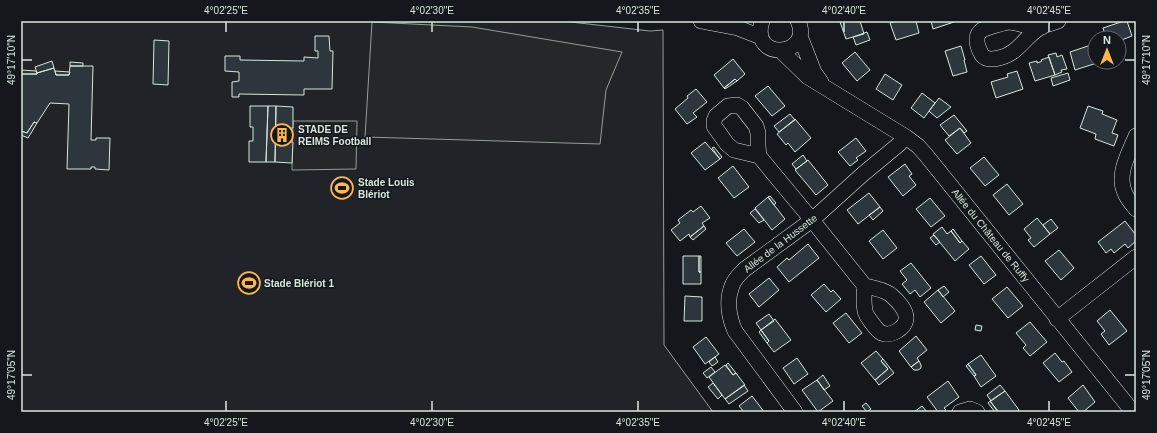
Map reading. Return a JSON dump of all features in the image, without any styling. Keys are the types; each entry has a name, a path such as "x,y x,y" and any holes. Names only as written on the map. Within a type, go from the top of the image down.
{"street":[{"path":"701,21 738,28 761,37 760,29 762,21"},
{"path":"1042,26 1058,21"},
{"path":"781,51 789,49 796,44 802,27"},
{"name":"Allée du Château de Ruffy","path":"802,27 814,72 824,86"},
{"name":"Allée du Château de Ruffy","path":"761,37 768,47 781,51 808,77 906,137 926,154 1133,412"},
{"path":"1136,136 1123,168 1122,178 1122,186 1125,194 1136,208"},
{"name":"Allée de la Hussette","path":"796,412 735,330 729,313 731,287 745,269 812,220 906,137"},
{"path":"759,156 864,285"},
{"path":"1057,318 1136,257"},
{"path":"960,412 970,409 977,412"}],"shaded area":[{"name":"Stade Louis Blériot","path":"21,21 562,21 650,31 663,30 664,345 713,412 21,412"},
{"path":"372,22 472,27 622,52 606,90 600,144 365,137"},
{"path":"293,121 357,121 356,169 292,170"}],"building":[{"path":"860,21 864,34 846,39 840,22"},
{"path":"897,21 916,21 919,33 896,40 890,23"},
{"path":"931,21 954,21 954,22 933,29"},
{"path":"1127,21 1132,36 1127,38 1127,30 1104,30 1103,28"},
{"path":"867,32 870,40 856,45 853,37"},
{"path":"315,36 329,36 330,51 333,51 332,89 304,89 304,95 239,94 239,97 232,97 232,82 239,81 239,72 225,71 225,56 240,56 240,60 304,61 304,57 318,58 318,51 315,51"},
{"path":"154,40 169,41 168,85 153,84"},
{"path":"961,46 967,72 953,76 945,51"},
{"path":"1087,46 1087,66 1075,70 1070,52"},
{"path":"855,52 870,70 857,81 842,63"},
{"path":"1056,53 1057,57 1062,55 1067,69 1061,70 1062,72 1055,75 1048,55"},
{"path":"1049,57 1055,75 1035,81 1029,63 1037,61 1037,63"},
{"path":"733,59 745,74 737,81 735,79 724,88 714,75"},
{"path":"52,61 54,68 37,73 35,67"},
{"path":"70,62 83,63 83,66 70,66"},
{"path":"70,66 93,66 91,140 96,140 96,138 110,138 109,170 95,169 95,167 91,167 91,169 67,169 69,104 50,103 37,123 34,122 27,133 21,131 21,74 37,74 54,68 56,75 69,75"},
{"path":"21,70 36,71 37,74 21,74"},
{"path":"55,71 70,72 69,75 56,75"},
{"path":"1017,71 1023,89 996,98 991,82 1008,77 1007,74"},
{"path":"1068,73 1070,80 1053,86 1051,78"},
{"path":"885,74 902,85 893,100 876,89"},
{"path":"735,79 737,81 725,89 724,88"},
{"path":"768,86 785,106 772,116 755,96"},
{"path":"696,89 707,102 693,113 697,117 687,124 675,109"},
{"path":"922,93 935,103 924,118 911,108"},
{"path":"939,98 951,107 937,118 929,111"},
{"path":"250,106 268,106 266,162 249,162 249,141 253,141 253,127 250,127"},
{"path":"268,106 276,106 275,162 266,162"},
{"name":"STADE DE REIMS Football","path":"276,106 293,107 293,128 289,128 289,142 293,142 292,163 275,162"},
{"path":"1088,106 1103,111 1102,114 1117,120 1112,133 1118,135 1114,146 1095,139 1096,134 1080,128"},
{"path":"790,114 795,120 779,132 774,126"},
{"path":"954,115 967,131 964,133 960,128 949,136 940,125"},
{"path":"795,119 811,138 795,152 788,143 786,145 777,134"},
{"path":"34,122 37,123 28,138 21,135 21,131 27,133"},
{"path":"960,128 971,143 957,154 945,140"},
{"path":"856,138 866,151 856,158 858,160 850,166 838,152"},
{"path":"705,142 720,159 705,170 691,153"},
{"path":"714,147 722,157 720,159 712,148"},
{"path":"803,155 807,161 796,169 792,164"},
{"path":"984,157 999,175 985,186 970,168"},
{"path":"808,160 828,185 816,195 795,170"},
{"path":"905,164 912,174 909,176 916,185 903,196 888,177"},
{"path":"733,166 749,187 734,198 718,178"},
{"path":"1007,184 1023,204 1009,215 993,195"},
{"path":"869,193 880,207 858,224 847,210"},
{"path":"770,196 776,203 774,205 768,197"},
{"path":"768,197 785,219 772,230 755,208"},
{"path":"930,198 945,216 931,227 916,209"},
{"path":"701,206 710,218 702,223 704,226 690,237 689,234 680,241 671,230 680,223 678,220 691,210 693,212"},
{"path":"880,207 883,211 873,220 869,215"},
{"path":"755,209 764,220 759,223 750,213"},
{"path":"1037,218 1050,234 1034,247 1028,240 1031,238 1024,229"},
{"path":"1051,219 1058,228 1050,234 1043,225"},
{"path":"1125,221 1136,235 1136,241 1128,248 1125,244 1114,253 1111,249 1106,253 1098,242"},
{"path":"704,226 706,229 693,240 690,237"},
{"path":"942,227 947,234 951,231 960,243 962,241 969,249 955,261 933,234"},
{"path":"744,229 755,242 737,256 726,243"},
{"path":"953,229 962,241 960,243 951,231"},
{"path":"883,230 897,248 883,259 869,241"},
{"path":"934,235 940,242 936,245 930,238"},
{"path":"808,244 819,258 789,282 777,267 787,258 789,260"},
{"path":"1059,250 1074,268 1061,280 1045,261"},
{"path":"683,256 699,256 701,284 683,284"},
{"path":"699,256 701,256 701,272 699,272"},
{"path":"981,256 996,275 984,284 969,265"},
{"path":"911,263 931,288 920,297 915,290 910,294 902,284 907,280 900,271"},
{"path":"769,278 779,290 759,307 749,294"},
{"path":"824,284 831,292 833,290 841,299 826,312 811,295"},
{"path":"944,286 949,292 943,297 938,290"},
{"path":"1007,287 1023,306 1008,318 992,299"},
{"path":"938,290 955,311 941,323 924,302"},
{"path":"685,296 702,297 702,321 684,321"},
{"path":"1110,310 1127,331 1109,345 1101,334 1105,331 1097,321"},
{"path":"846,313 862,333 849,343 833,323"},
{"path":"769,314 774,321 761,330 756,323"},
{"path":"775,319 791,340 774,352 767,343 769,341 761,330"},
{"path":"1030,322 1047,342 1030,356 1023,348 1026,345 1016,333"},
{"path":"976,325 982,326 981,331 975,330"},
{"path":"761,330 769,341 767,343 759,332"},
{"path":"916,336 927,350 917,358 919,361 911,367 899,351"},
{"path":"706,337 719,354 705,364 693,347"},
{"path":"876,351 883,359 881,361 888,369 875,380 861,363"},
{"path":"1055,353 1062,362 1064,361 1072,372 1059,382 1043,363"},
{"path":"981,355 996,376 981,387 974,376 976,375 968,364"},
{"path":"715,357 718,362 712,366 709,362"},
{"path":"797,358 808,374 794,384 783,368"},
{"path":"883,359 894,373 879,385 875,380 888,369 881,361"},
{"path":"919,361 921,368 914,370 911,367"},
{"path":"728,363 736,373 733,375 726,365"},
{"path":"968,364 976,375 974,376 966,366"},
{"path":"725,365 733,375 736,373 745,385 725,399 709,377"},
{"path":"711,367 715,372 707,378 703,373"},
{"path":"823,375 830,386 824,390 817,380"},
{"path":"817,380 833,401 818,412 802,390"},
{"path":"948,381 959,397 944,408 946,410 943,412 938,412 927,397"},
{"path":"713,383 722,395 718,399 708,387"},
{"path":"744,385 748,391 729,404 725,399"},
{"path":"1000,385 1005,391 991,401 987,395"},
{"path":"1083,385 1095,402 1083,412 1079,412 1068,398"},
{"path":"1005,391 1019,410 1017,412 998,412 990,401"},
{"path":"752,396 764,412 744,412 739,406"},
{"path":"990,401 998,411 995,412 988,403"},
{"path":"866,403 871,409 867,412 862,406"},
{"path":"922,406 927,412 914,412"}],"place":[{"name":"STADE DE REIMS Football","path":"282,135"},
{"name":"Stade Louis Blériot","path":"342,188"},
{"name":"Stade Blériot 1","path":"249,283"}]}
